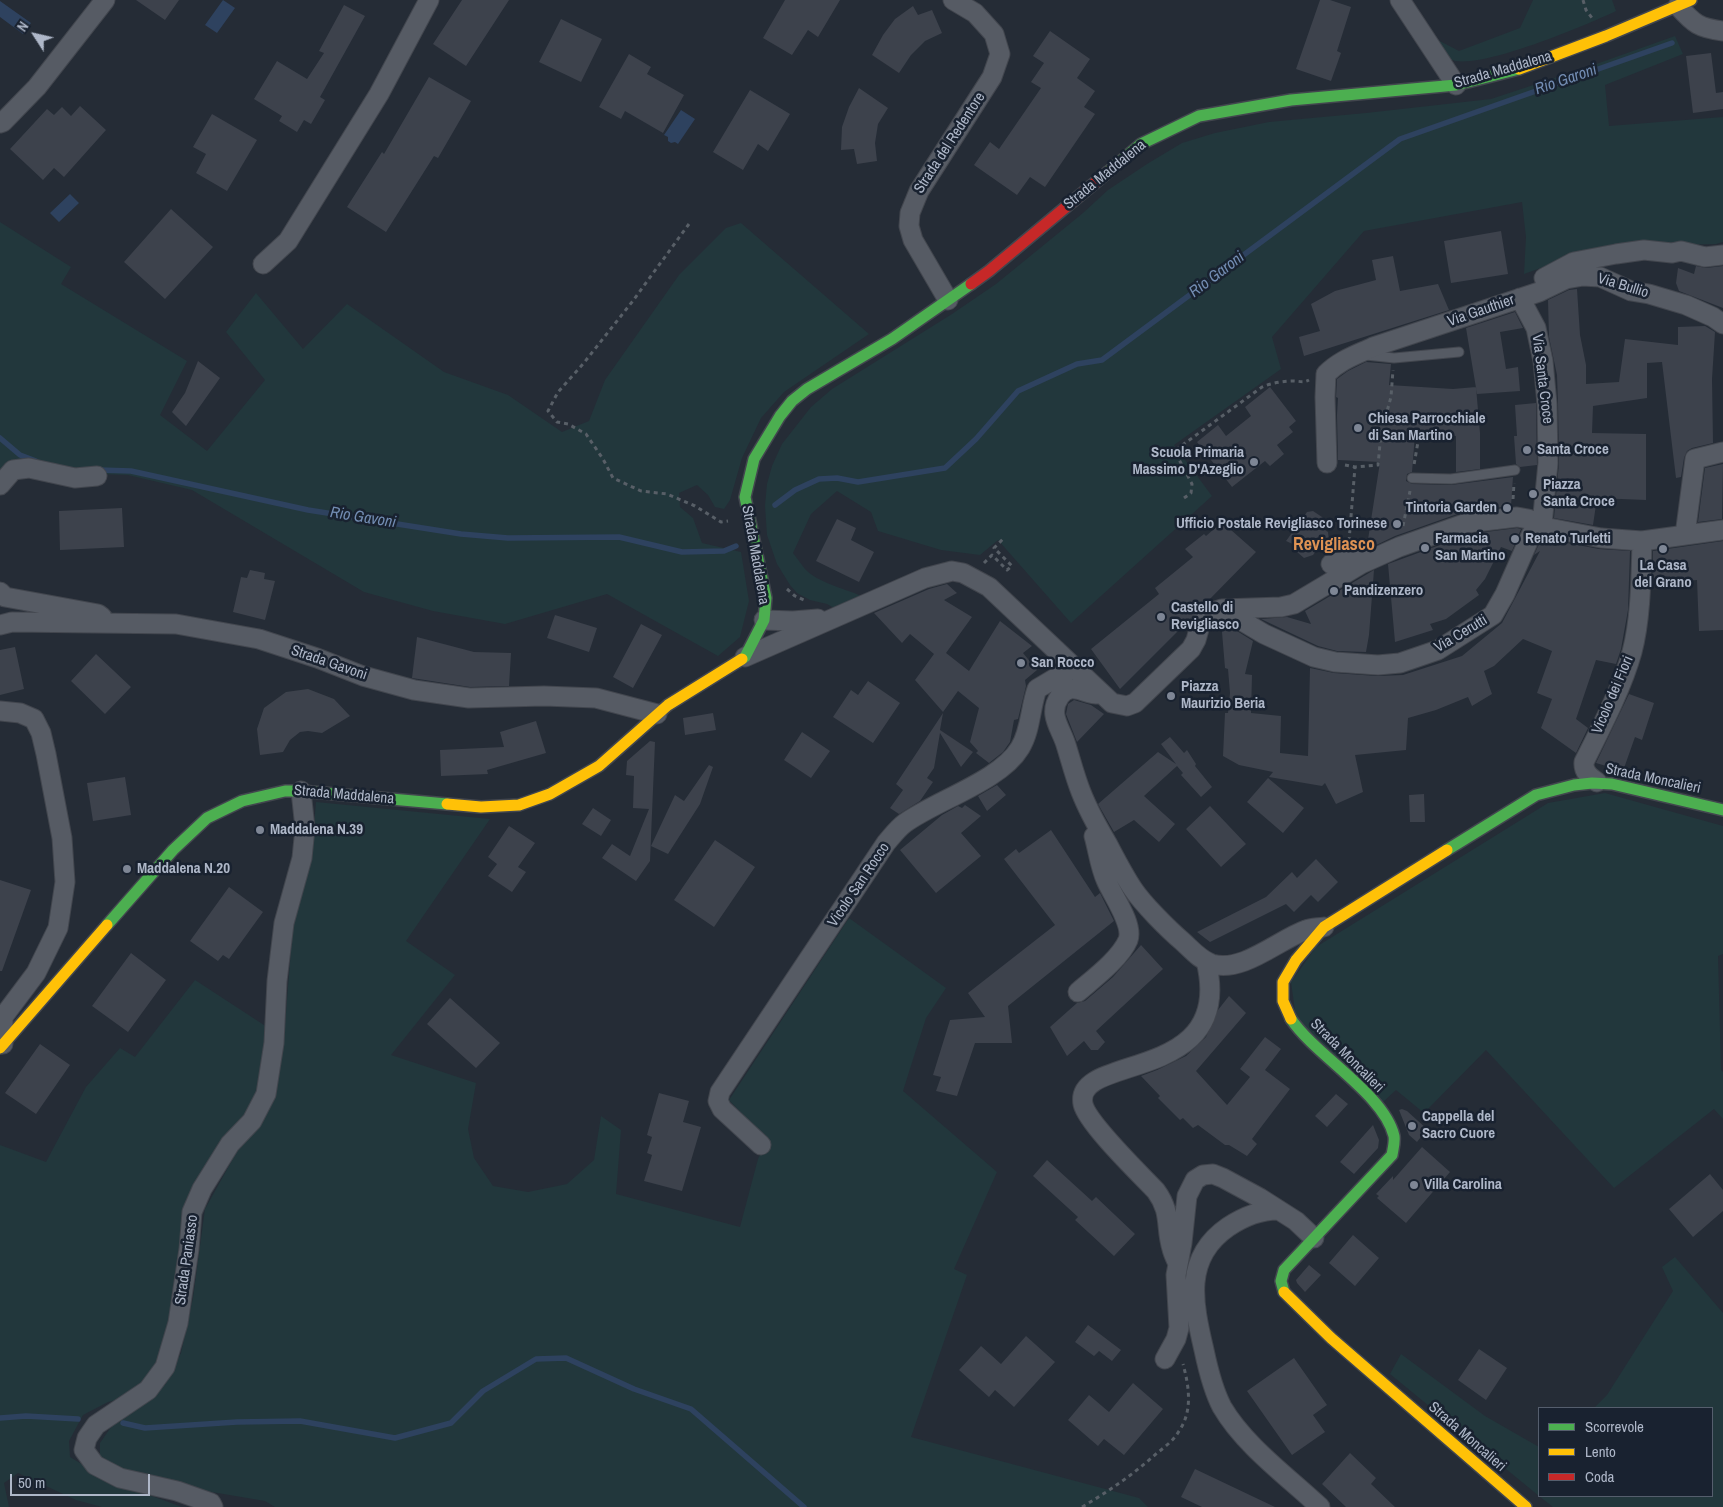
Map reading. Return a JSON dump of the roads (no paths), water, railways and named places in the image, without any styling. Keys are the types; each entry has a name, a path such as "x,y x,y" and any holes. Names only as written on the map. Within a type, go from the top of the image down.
{"street":[{"path":"0,122 3,122 37,87 105,0"},
{"path":"263,264 288,241 379,94 430,0"},
{"name":"Strada del Redentore","path":"948,300 913,240 909,226 910,213 919,191 992,77 1000,54 994,34 975,13 953,0"},
{"path":"1400,0 1456,85"},
{"path":"1685,3 1692,21 1705,29 1723,31"},
{"name":"Strada Maddalena","path":"745,657 764,620 766,598 745,497 754,459 780,416 792,401 807,389 892,339 989,271 1141,144 1199,116 1291,100 1456,85 1521,68 1606,36 1685,3"},
{"name":"Via Gauthier","path":"1327,463 1326,374 1335,365 1349,357 1373,346 1520,298 1545,277 1574,262 1644,250 1672,253 1681,251 1705,257 1723,255"},
{"name":"Via Bullio","path":"1520,298 1566,279 1583,276 1600,277 1631,291 1649,294 1686,305 1713,317 1723,324"},
{"name":"Via Santa Croce","path":"1520,298 1536,328 1543,362 1548,425 1548,464 1542,526"},
{"path":"1685,535 1695,459 1723,452"},
{"path":"0,484 13,470 29,468 75,478 97,476"},
{"path":"1324,927 1306,930 1268,950 1242,961 1224,965 1206,961 1174,935 1134,890 1090,813 1081,792 1064,738 1054,719 1054,710 1060,696 1067,690 1078,688 1094,695 1105,697 1119,706 1127,706 1135,702 1191,649 1196,640 1201,622 1206,616 1217,611 1281,607 1294,604 1351,569 1387,552 1467,523 1512,516 1528,519 1542,526 1601,538 1642,541 1723,530"},
{"name":"Via Cerutti","path":"1217,611 1314,657 1335,662 1378,665 1400,663 1438,650 1493,615 1505,594 1530,535 1534,531 1570,539 1592,540 1601,538"},
{"name":"Vicolo dei Fiori","path":"1597,782 1586,772 1584,762 1621,683 1632,651 1641,581 1642,541"},
{"path":"1340,561 1387,552"},
{"name":"Strada Maddalena","path":"2,1046 173,850 207,818 242,801 285,791 301,790 481,807 519,805 550,794 599,766 668,705 745,657 924,578 952,571 971,576 990,587 1105,697"},
{"path":"0,592 5,597 98,614 112,622"},
{"name":"Strada Maddalena","path":"764,620 793,621 837,615"},
{"name":"Strada Gavoni","path":"0,625 12,622 176,624 235,634 317,658 363,676 414,690 469,698 544,696 596,698 657,714"},
{"name":"Vicolo San Rocco","path":"761,1145 722,1109 718,1101 720,1092 886,843 902,825 917,815 973,786 1011,761 1025,738 1037,689 1074,667"},
{"name":"Strada Maddalena","path":"0,711 20,713 34,719 41,733 62,838 65,882 58,928 36,973 3,1017 2,1046"},
{"name":"Strada Moncalieri","path":"1526,1507 1331,1338 1284,1292 1281,1286 1284,1270 1392,1155 1394,1144 1394,1136 1383,1113 1360,1087 1311,1043 1291,1021 1283,999 1283,983 1305,948 1324,927 1536,796 1570,785 1597,782 1723,810"},
{"name":"Strada Paniasso","path":"213,1507 211,1503 177,1491 120,1478 95,1464 84,1450 87,1438 96,1425 148,1390 165,1367 178,1323 189,1249 192,1212 202,1190 230,1144 252,1121 266,1094 274,1043 277,981 284,923 302,858 305,828 301,790"},
{"path":"1078,992 1102,971 1120,952 1129,939 1128,922 1105,879 1093,833 1090,813"},
{"path":"1178,1264 1172,1250 1168,1218 1163,1200 1090,1120 1083,1104 1083,1097 1089,1086 1094,1082 1107,1075 1170,1054 1192,1036 1206,1018 1209,1009 1210,983 1206,961"},
{"path":"1165,1359 1176,1340 1179,1328 1176,1275 1182,1243 1187,1196 1195,1180 1203,1175 1213,1174 1223,1178 1260,1198 1296,1221 1314,1238"},
{"path":"1278,1210 1264,1210 1247,1217 1226,1229 1208,1244 1194,1278 1198,1328 1210,1374 1222,1406 1230,1419 1250,1443 1320,1507"}],"lane":[{"path":"1358,354 1394,358 1459,352"},
{"path":"1412,478 1451,479 1515,470"}],"water":[{"path":"223,0 235,8 217,33 205,25"},
{"path":"0,1 31,23 23,34 0,17"},
{"path":"681,110 695,119 678,144 675,142 671,143 668,141 668,137 664,135"},
{"path":"70,194 79,203 59,222 50,213"}],"waterway":[{"name":"Rio Garoni","path":"775,505 795,490 819,479 837,478 858,482 945,468 976,439 1018,391 1077,364 1102,360 1400,139 1672,43"},
{"name":"Rio Gavoni","path":"0,438 20,455 36,461"},
{"name":"Rio Gavoni","path":"99,470 131,471 308,510 461,534 508,538 619,537 682,552 724,551 736,546"},
{"path":"123,1423 145,1428 237,1422 300,1421 395,1438 451,1423 483,1391 536,1359 566,1358 634,1389 691,1409 804,1507"},
{"path":"0,1418 26,1416 78,1419"}],"place":[{"name":"Chiesa Parrocchiale di San Martino","path":"1358,428"},
{"name":"Santa Croce","path":"1527,450"},
{"name":"Scuola Primaria Massimo D'Azeglio","path":"1254,462"},
{"name":"Piazza Santa Croce","path":"1533,494"},
{"name":"Tintoria Garden","path":"1507,508"},
{"name":"Ufficio Postale Revigliasco Torinese","path":"1397,524"},
{"name":"Renato Turletti","path":"1515,539"},
{"name":"Farmacia San Martino","path":"1425,548"},
{"name":"La Casa del Grano","path":"1663,549"},
{"name":"Pandizenzero","path":"1334,591"},
{"name":"Castello di Revigliasco","path":"1161,617"},
{"name":"San Rocco","path":"1021,663"},
{"name":"Piazza Maurizio Beria","path":"1171,696"},
{"name":"Maddalena N.39","path":"260,830"},
{"name":"Maddalena N.20","path":"127,869"},
{"name":"Cappella del Sacro Cuore","path":"1412,1126"},
{"name":"Villa Carolina","path":"1414,1185"}],"district":[{"name":"Revigliasco","path":"1334,545"}]}
